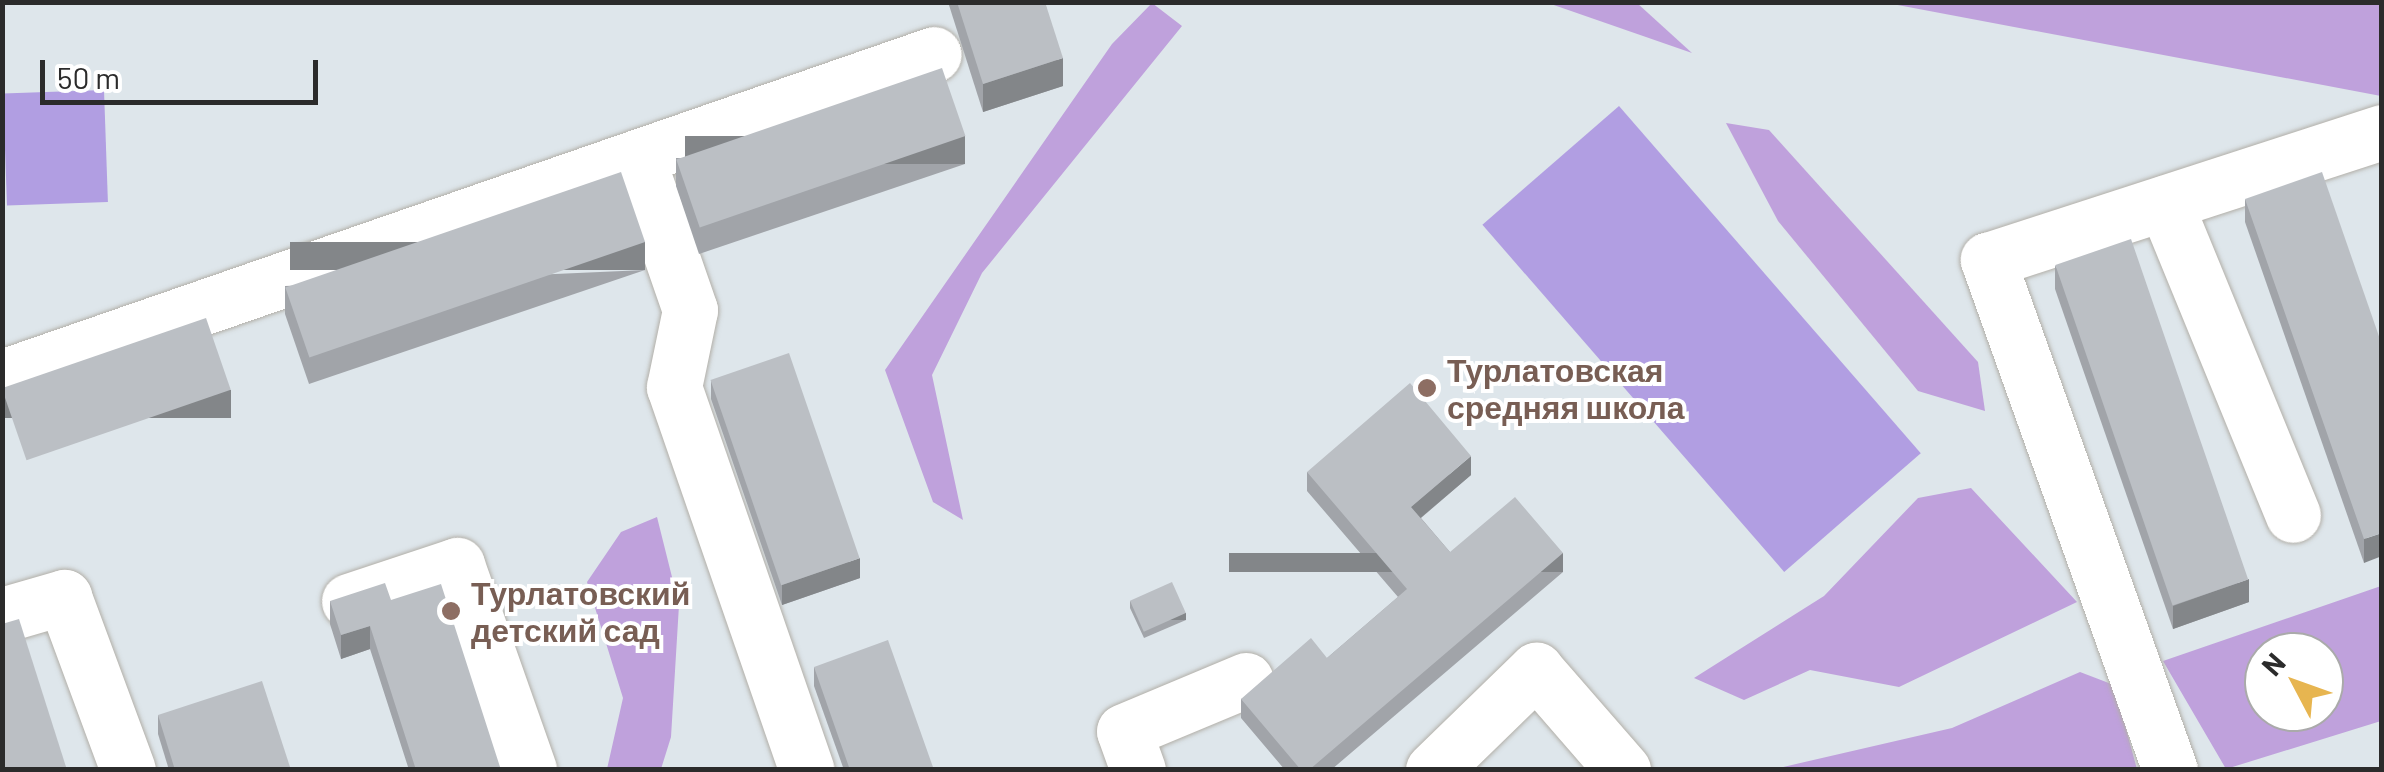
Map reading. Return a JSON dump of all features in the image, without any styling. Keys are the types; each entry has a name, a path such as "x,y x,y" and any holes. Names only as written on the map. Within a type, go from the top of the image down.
{"lane":[{"path":"2,377 934,54"},
{"path":"2170,770 1988,260 2382,132"},
{"path":"637,157 690,310 674,387 807,770"},
{"path":"2165,203 2293,515"},
{"path":"348,601 457,565 530,770"},
{"path":"2,615 64,597 128,770"},
{"path":"1434,770 1536,670 1623,770"},
{"path":"1138,770 1124,731 1246,680"}],"shaded area":[{"path":"1152,3 1182,26 982,273 932,375 963,520 933,502 885,370 1112,44"},
{"path":"1548,3 1637,3 1692,53"},
{"path":"1887,3 2381,3 2381,96"},
{"path":"104,90 108,202 7,205 3,94"},
{"path":"1619,106 1921,453 1784,572 1482,225"},
{"path":"1726,123 1769,130 1978,362 1985,411 1918,391 1778,221"},
{"path":"1971,488 2077,602 1899,687 1810,670 1744,700 1694,678 1824,596 1918,498"},
{"path":"657,517 679,605 671,737 661,769 607,769 623,698 587,582 621,532"},
{"path":"2381,586 2381,721 2226,769 2163,661 2244,633 2244,732 2344,732 2344,632 2247,632"},
{"path":"2080,672 2114,685 2137,769 1770,770 1952,728"}],"building":[{"path":"957,2 1045,2 1063,58 983,84"},
{"path":"942,68 965,136 700,228 676,159"},
{"path":"621,172 645,242 309,358 285,288"},
{"path":"2322,172 2382,345 2382,533 2364,539 2245,199"},
{"path":"2131,239 2248,579 2173,605 2055,265"},
{"path":"206,318 231,390 27,460 2,388"},
{"path":"789,353 860,558 781,585 711,380"},
{"path":"1410,383 1471,456 1411,507 1450,552 1515,497 1563,553 1309,770 1301,770 1241,699 1311,638 1327,658 1407,589 1307,472"},
{"path":"1172,582 1186,613 1144,632 1130,601"},
{"path":"385,583 391,600 441,584 501,770 416,770 370,626 341,635 330,601"},
{"path":"19,619 67,770 2,770 2,624"},
{"path":"888,640 934,770 850,770 814,667"},
{"path":"262,681 291,770 175,770 158,715"}],"place":[{"name":"Турлатовская средняя школа","path":"1427,388"},
{"name":"Турлатовский детский сад","path":"451,611"}]}
